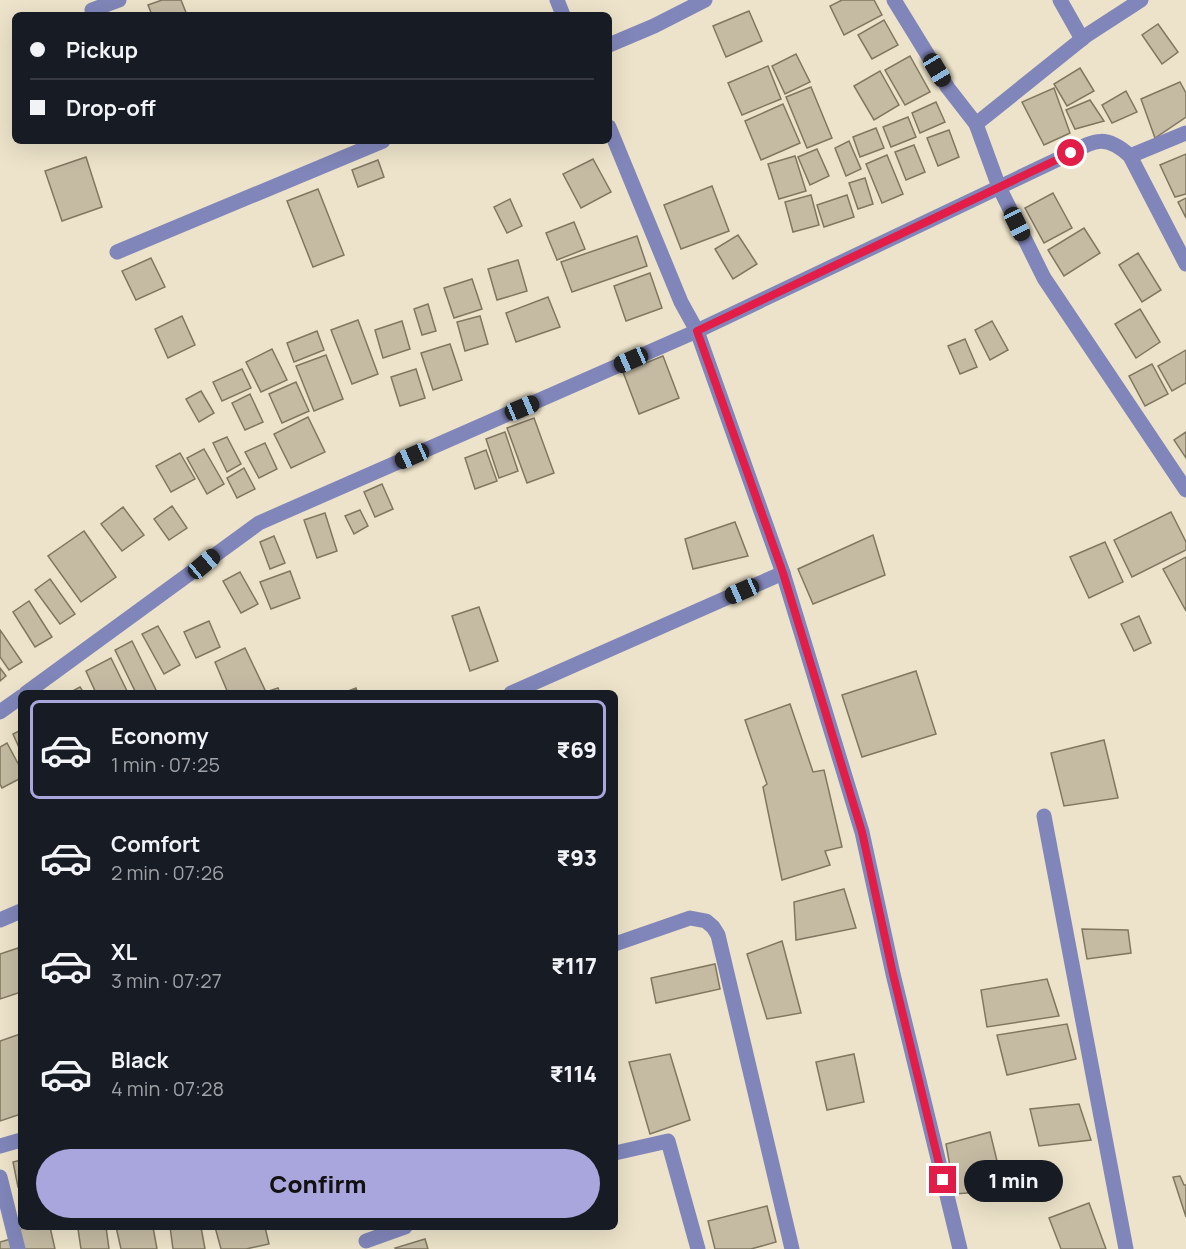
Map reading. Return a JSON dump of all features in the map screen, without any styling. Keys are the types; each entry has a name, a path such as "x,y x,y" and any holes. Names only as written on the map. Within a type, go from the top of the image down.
{"street":[{"path":"92,10 119,0"},
{"path":"612,44 654,26 705,0"},
{"path":"894,0 948,88 976,124 999,187 1044,278 1186,490"},
{"path":"1060,0 1082,39"},
{"path":"976,124 1082,39 1141,0"},
{"path":"1130,156 1186,133"},
{"path":"612,134 681,302 697,331 783,573 862,832 893,974 960,1249"},
{"path":"30,690 259,523 697,331 1092,141 1108,142 1119,146 1130,156 1186,264"},
{"path":"117,252 376,144"},
{"path":"518,690 783,573"},
{"path":"0,712 18,699"},
{"path":"1044,816 1126,1249"},
{"path":"0,920 18,912"},
{"path":"618,943 690,918 706,921 718,935 792,1249"},
{"path":"0,1146 18,1141"},
{"path":"618,1152 668,1141 699,1249"},
{"path":"0,1177 18,1249"},
{"path":"366,1241 397,1230"}],"building":[{"path":"162,0 181,0 186,12 151,12 148,5"},
{"path":"842,0 874,0 882,15 844,35 830,6"},
{"path":"749,11 762,41 726,57 713,26"},
{"path":"884,20 898,45 872,59 858,35"},
{"path":"1158,24 1178,52 1162,64 1142,35"},
{"path":"796,54 810,82 785,94 772,66"},
{"path":"910,56 930,92 905,105 885,70"},
{"path":"768,66 781,99 742,115 728,83"},
{"path":"1080,68 1094,91 1067,106 1054,84"},
{"path":"880,71 899,105 874,120 854,86"},
{"path":"1180,82 1186,93 1186,117 1155,138 1141,99"},
{"path":"811,87 832,138 807,148 786,97"},
{"path":"1054,88 1070,133 1044,145 1022,102"},
{"path":"1126,91 1137,112 1112,123 1102,105"},
{"path":"1090,100 1104,121 1075,129 1066,110"},
{"path":"936,102 945,122 920,133 912,113"},
{"path":"783,104 800,143 761,160 745,121"},
{"path":"908,117 916,137 891,147 883,127"},
{"path":"876,128 884,148 860,157 853,137"},
{"path":"949,130 959,157 938,166 927,138"},
{"path":"849,141 861,169 846,176 835,148"},
{"path":"914,145 925,172 906,180 895,152"},
{"path":"817,149 829,176 810,185 798,157"},
{"path":"1186,154 1186,194 1175,197 1160,165"},
{"path":"887,155 903,194 882,203 866,164"},
{"path":"795,156 806,191 779,199 768,164"},
{"path":"86,157 102,207 62,221 45,171"},
{"path":"593,159 611,192 581,208 563,174"},
{"path":"378,160 384,177 358,187 352,170"},
{"path":"865,178 873,204 858,209 849,183"},
{"path":"712,186 729,231 681,249 664,205"},
{"path":"318,189 344,255 313,267 287,201"},
{"path":"1053,193 1072,228 1044,243 1025,208"},
{"path":"811,195 819,225 793,232 785,202"},
{"path":"847,195 854,217 824,227 817,205"},
{"path":"1186,198 1186,218 1178,202"},
{"path":"510,199 522,226 507,233 494,207"},
{"path":"574,222 585,249 557,260 546,233"},
{"path":"1084,228 1100,253 1064,276 1048,250"},
{"path":"738,235 757,264 733,279 715,249"},
{"path":"637,236 647,266 572,292 561,262"},
{"path":"1138,253 1161,290 1142,302 1119,265"},
{"path":"151,258 165,287 136,300 122,271"},
{"path":"518,260 527,291 497,300 488,269"},
{"path":"650,273 662,308 626,321 614,286"},
{"path":"472,279 482,309 454,318 444,288"},
{"path":"548,297 560,327 516,342 506,313"},
{"path":"428,304 436,331 422,335 414,309"},
{"path":"1140,309 1160,342 1136,358 1115,324"},
{"path":"182,316 195,345 168,358 155,329"},
{"path":"480,316 488,344 465,351 457,322"},
{"path":"358,320 378,374 352,384 331,330"},
{"path":"402,321 410,349 383,358 375,330"},
{"path":"992,321 1008,350 990,360 975,330"},
{"path":"317,331 324,350 294,362 287,343"},
{"path":"965,339 977,367 960,374 948,346"},
{"path":"450,344 462,380 433,390 421,353"},
{"path":"272,349 287,380 261,392 246,362"},
{"path":"1186,350 1186,383 1172,391 1158,366"},
{"path":"326,355 343,399 314,411 296,366"},
{"path":"663,356 679,398 639,414 623,372"},
{"path":"1152,364 1168,394 1145,406 1129,376"},
{"path":"242,369 251,388 222,401 213,382"},
{"path":"416,369 425,398 400,406 391,377"},
{"path":"296,382 309,411 282,423 269,394"},
{"path":"201,391 214,413 199,422 186,399"},
{"path":"250,394 263,422 245,430 232,403"},
{"path":"308,417 325,452 291,468 274,434"},
{"path":"534,418 554,473 527,483 507,428"},
{"path":"505,432 518,471 499,478 486,439"},
{"path":"1186,432 1186,458 1174,440"},
{"path":"227,437 241,464 227,472 213,443"},
{"path":"265,443 277,469 259,478 245,452"},
{"path":"204,449 224,484 207,494 187,458"},
{"path":"486,450 497,481 475,489 465,458"},
{"path":"180,453 195,479 171,492 156,466"},
{"path":"244,468 255,489 237,498 227,478"},
{"path":"382,484 393,509 375,517 364,492"},
{"path":"172,506 187,528 169,540 154,519"},
{"path":"123,507 144,535 122,551 101,524"},
{"path":"360,510 368,526 354,534 345,516"},
{"path":"1171,512 1186,542 1186,550 1132,577 1114,540"},
{"path":"325,513 337,551 317,558 304,520"},
{"path":"735,522 748,556 693,569 685,539"},
{"path":"84,531 116,577 81,602 48,556"},
{"path":"873,535 885,575 813,604 798,569"},
{"path":"274,536 285,563 270,569 260,542"},
{"path":"1105,542 1123,582 1089,598 1070,557"},
{"path":"1186,557 1186,611 1163,569"},
{"path":"290,571 300,598 271,609 260,582"},
{"path":"240,572 258,604 241,613 223,581"},
{"path":"50,579 75,614 60,624 35,590"},
{"path":"29,601 52,637 35,647 13,612"},
{"path":"479,607 498,661 470,671 452,616"},
{"path":"1139,616 1151,643 1134,651 1121,624"},
{"path":"209,621 220,647 196,658 184,632"},
{"path":"158,626 180,665 164,674 142,634"},
{"path":"0,630 22,662 9,670 0,657"},
{"path":"132,641 156,690 135,690 115,650"},
{"path":"245,648 265,690 227,690 215,662"},
{"path":"111,658 127,690 95,690 86,671"},
{"path":"0,668 6,676 0,681"},
{"path":"916,671 936,734 862,757 842,695"},
{"path":"790,704 813,772 824,770 842,847 825,851 830,865 782,880 763,787 767,784 745,720"},
{"path":"18,732 18,745 13,734"},
{"path":"1104,740 1118,798 1064,806 1051,753"},
{"path":"7,743 18,763 18,780 2,788 0,784 0,747"},
{"path":"844,889 856,928 796,940 794,902"},
{"path":"1082,929 1128,930 1131,953 1087,959"},
{"path":"782,941 801,1013 767,1019 747,954"},
{"path":"18,948 18,993 0,999 0,954"},
{"path":"715,964 720,989 656,1003 651,978"},
{"path":"1047,979 1059,1016 987,1027 981,990"},
{"path":"1067,1024 1076,1059 1007,1075 997,1035"},
{"path":"18,1035 18,1115 0,1121 0,1041"},
{"path":"670,1054 690,1120 650,1134 629,1062"},
{"path":"854,1054 864,1102 827,1110 816,1062"},
{"path":"1079,1104 1091,1140 1039,1146 1030,1109"},
{"path":"990,1132 1004,1190 955,1194 946,1144"},
{"path":"18,1161 18,1187 13,1162"},
{"path":"1180,1176 1186,1185 1186,1217 1173,1177"},
{"path":"1089,1203 1106,1249 1061,1249 1049,1218"},
{"path":"767,1206 776,1242 751,1249 715,1249 708,1221"},
{"path":"16,1230 51,1230 55,1249 21,1249"},
{"path":"78,1230 106,1230 109,1249 81,1249"},
{"path":"117,1230 154,1230 157,1249 121,1249"},
{"path":"170,1230 202,1230 205,1249 173,1249"},
{"path":"216,1230 266,1230 269,1244 246,1249 221,1249"},
{"path":"11,1239 14,1249 0,1249 0,1242"},
{"path":"425,1239 428,1249 395,1248"}],"route":[{"path":"943,1180 893,974 862,832 783,573 697,331 1071,153"}]}
